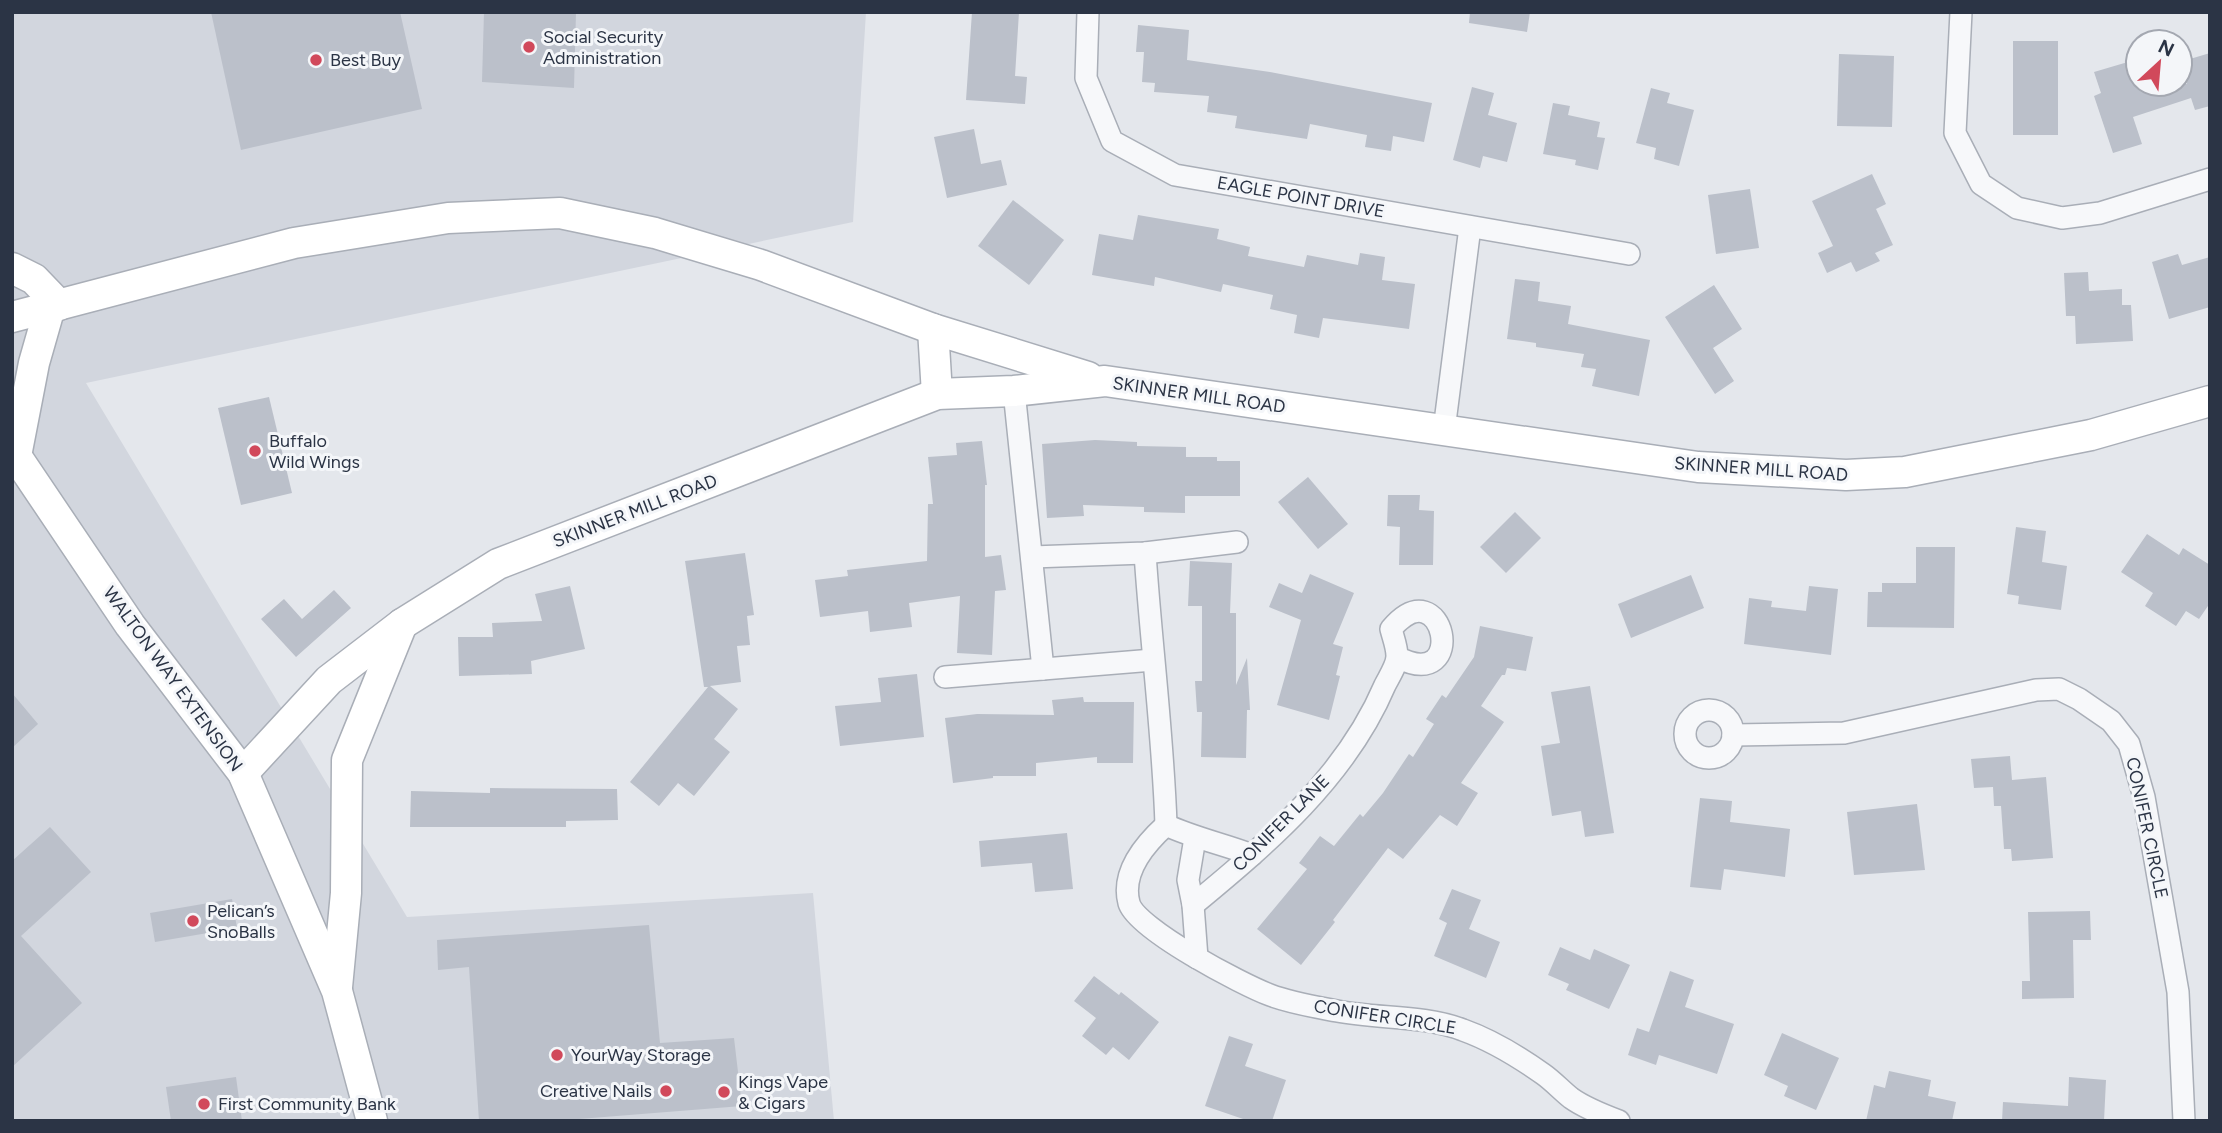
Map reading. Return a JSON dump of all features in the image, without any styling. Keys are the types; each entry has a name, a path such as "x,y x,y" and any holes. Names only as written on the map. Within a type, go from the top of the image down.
{"street":[{"name":"EAGLE POINT DRIVE","path":"1088,12 1086,78 1112,141 1175,175 1629,254"},
{"path":"1961,12 1955,133 1981,184 2017,208 2062,218 2100,213 2210,179"},
{"path":"12,317 294,243 448,218 560,213 655,233 761,265 933,329 1062,371 1105,381"},
{"path":"1444,430 1470,228"},
{"path":"12,268 34,279 54,306"},
{"path":"14,453 34,363 54,306"},
{"path":"933,329 937,394"},
{"name":"SKINNER MILL ROAD","path":"243,773 330,680 401,624 498,564 937,394 1014,391 1105,381 1698,467 1846,475 1905,472 2064,440 2210,401"},
{"path":"1014,391 1043,669"},
{"name":"WALTON WAY EXTENSION","path":"14,453 130,625 243,773 337,991 372,1121"},
{"path":"1032,557 1145,553 1237,542"},
{"path":"1145,553 1164,758 1166,825 1195,838 1217,841 1252,855"},
{"path":"337,991 346,893 347,760 401,624"},
{"name":"CONIFER LANE","path":"1193,905 1296,814 1357,741 1376,707 1397,657"},
{"path":"945,677 1153,660"},
{"name":"CONIFER CIRCLE","path":"1733,734 1844,733 2036,690 2059,689 2080,699 2111,721 2129,744 2144,797 2178,992 2184,1121"},
{"name":"CONIFER CIRCLE","path":"1166,825 1143,848 1128,884 1129,905 1146,924 1178,948 1270,995 1339,1012 1432,1022 1463,1030 1505,1050 1543,1074 1574,1100 1619,1121"},
{"path":"1195,838 1188,880 1193,905 1197,958"}],"shaded area":[{"path":"12,12 866,12 853,222 86,383 407,917 813,893 834,1121 12,1121"}],"building":[{"name":"Best Buy","path":"211,12 400,12 422,109 241,150"},
{"name":"Social Security Administration","path":"484,12 576,12 574,88 482,82"},
{"path":"972,12 1019,12 1015,76 1027,77 1025,104 966,100"},
{"path":"1470,12 1530,12 1527,32 1469,23"},
{"path":"1138,25 1189,30 1187,60 1270,72 1432,103 1424,142 1393,136 1391,151 1365,147 1367,135 1310,124 1307,139 1235,128 1237,116 1207,112 1209,96 1154,92 1155,83 1142,82 1144,52 1136,52"},
{"path":"2013,41 2058,41 2058,135 2013,135"},
{"path":"2210,53 2210,106 2195,110 2191,98 2194,98 2194,58"},
{"path":"1839,54 1894,56 1892,127 1837,126"},
{"path":"2124,63 2124,98 2191,98 2133,117 2142,144 2113,153 2094,96 2101,93 2094,72"},
{"path":"1472,87 1494,93 1488,115 1517,123 1507,162 1483,156 1480,168 1453,160"},
{"path":"1651,88 1670,93 1667,103 1694,110 1679,166 1654,159 1656,148 1636,143"},
{"path":"1553,103 1570,106 1568,115 1600,122 1597,137 1605,138 1598,170 1575,165 1576,160 1543,154"},
{"path":"974,129 981,164 1001,160 1007,185 947,198 934,137"},
{"path":"1872,174 1886,204 1876,209 1893,245 1875,253 1880,261 1856,272 1851,262 1827,273 1818,253 1833,246 1812,201"},
{"path":"1750,189 1759,248 1716,254 1708,195"},
{"path":"1013,200 1064,240 1029,285 978,246"},
{"path":"1138,215 1219,229 1217,239 1250,247 1248,256 1304,267 1307,255 1358,265 1360,253 1385,257 1382,280 1415,284 1409,329 1323,318 1319,338 1294,333 1297,315 1270,309 1273,295 1223,284 1221,292 1155,277 1154,286 1092,275 1099,234 1133,240"},
{"path":"2178,254 2182,265 2210,257 2210,307 2169,319 2152,262"},
{"path":"2088,272 2089,291 2122,289 2122,305 2131,305 2133,341 2076,344 2075,316 2066,316 2064,273"},
{"path":"1515,279 1540,282 1538,301 1571,306 1568,324 1650,340 1639,396 1592,386 1596,369 1581,367 1584,354 1536,347 1536,343 1507,339"},
{"path":"1714,285 1742,329 1713,348 1734,381 1715,394 1665,317"},
{"name":"Buffalo Wild Wings","path":"269,397 292,493 241,505 218,408"},
{"path":"1095,440 1137,442 1137,446 1186,447 1186,457 1217,457 1217,461 1240,461 1240,496 1185,496 1185,513 1144,512 1144,507 1083,505 1084,516 1047,518 1042,444"},
{"path":"982,441 987,485 985,557 1001,555 1006,590 995,591 992,655 957,653 960,596 909,603 912,627 870,632 868,611 820,617 815,580 848,576 847,570 927,561 928,504 933,504 928,457 957,455 956,443"},
{"path":"1308,477 1348,524 1318,549 1278,502"},
{"path":"1388,495 1420,495 1419,510 1434,511 1433,565 1399,565 1400,527 1387,526"},
{"path":"1515,512 1541,538 1506,573 1480,547"},
{"path":"2016,527 2046,531 2042,562 2067,566 2061,610 2018,604 2019,596 2007,594"},
{"path":"2147,534 2179,555 2183,548 2210,565 2210,603 2199,619 2186,611 2176,626 2145,606 2153,593 2121,572"},
{"path":"1916,547 1955,547 1954,628 1867,627 1868,592 1882,592 1882,583 1916,583"},
{"path":"745,553 754,615 747,616 750,645 737,646 741,682 710,686 738,709 714,739 730,752 694,796 678,783 659,806 630,782 708,687 704,687 685,561"},
{"path":"1190,561 1232,563 1230,613 1236,613 1236,685 1247,658 1250,710 1247,710 1246,758 1201,757 1202,712 1197,712 1195,681 1202,681 1202,606 1188,606"},
{"path":"1310,574 1354,593 1333,644 1343,647 1336,675 1340,676 1329,720 1277,705 1301,620 1269,607 1279,583 1302,593"},
{"path":"1691,575 1704,608 1631,638 1618,604"},
{"path":"570,586 585,649 531,661 532,674 459,676 458,637 493,637 492,623 542,621 535,594"},
{"path":"1809,586 1838,589 1831,655 1744,644 1749,598 1772,601 1771,607 1806,611"},
{"path":"334,590 351,608 296,657 261,619 284,599 302,619"},
{"path":"1480,626 1533,637 1526,671 1507,668 1505,675 1502,675 1481,706 1504,722 1461,783 1478,793 1457,826 1440,815 1403,859 1388,848 1301,965 1257,929 1307,869 1299,863 1320,836 1334,846 1360,814 1363,817 1383,793 1409,754 1413,757 1434,724 1426,719 1442,695 1446,698 1474,657"},
{"path":"917,674 924,737 840,746 835,706 881,702 878,678"},
{"path":"1590,686 1614,833 1585,837 1581,811 1552,816 1541,746 1560,743 1551,692"},
{"path":"12,693 38,724 12,748"},
{"path":"1083,697 1084,702 1134,702 1133,763 1097,763 1097,757 1036,763 1036,776 993,776 953,783 945,718 977,714 1054,715 1052,700"},
{"path":"2010,756 2012,780 2046,777 2053,858 2012,861 2011,849 2004,849 2001,806 1994,806 1993,787 1974,788 1971,759"},
{"path":"490,788 617,789 618,820 566,821 566,827 410,827 411,791 490,793"},
{"path":"1700,798 1732,801 1730,822 1790,829 1785,877 1724,869 1721,890 1690,887"},
{"path":"1917,804 1925,870 1854,875 1847,812"},
{"path":"50,827 91,872 21,936 82,1003 12,1067 12,861"},
{"path":"1067,833 1073,889 1035,892 1032,863 981,867 979,841"},
{"path":"1452,889 1481,900 1469,929 1500,942 1486,978 1434,956 1447,923 1439,919"},
{"name":"Pelican’s SnoBalls","path":"232,899 237,928 155,942 150,913"},
{"path":"2090,911 2091,940 2073,940 2074,998 2022,999 2022,981 2030,981 2028,912"},
{"path":"649,925 660,1043 734,1038 742,1106 554,1121 479,1121 469,967 438,970 437,940"},
{"path":"1560,947 1590,960 1594,949 1630,965 1609,1009 1566,990 1569,984 1548,975"},
{"path":"1670,971 1694,980 1685,1007 1734,1024 1717,1074 1659,1055 1656,1065 1628,1055 1637,1028 1649,1032"},
{"path":"1094,976 1119,995 1121,992 1159,1022 1129,1060 1113,1047 1106,1055 1082,1036 1096,1018 1074,1001"},
{"path":"1782,1033 1839,1058 1816,1110 1784,1096 1788,1086 1764,1075"},
{"path":"1229,1036 1253,1044 1245,1066 1286,1080 1272,1121 1249,1121 1205,1106"},
{"path":"1889,1071 1931,1080 1928,1096 1956,1102 1952,1121 1866,1121 1874,1085 1885,1088"},
{"name":"First Community Bank","path":"236,1077 242,1121 171,1121 166,1087"},
{"path":"2069,1077 2106,1080 2104,1121 2002,1121 2003,1102 2068,1106"}],"place":[{"name":"Social Security Administration","path":"529,47"},
{"name":"Best Buy","path":"316,60"},
{"name":"Buffalo Wild Wings","path":"255,451"},
{"name":"Pelican’s SnoBalls","path":"193,921"},
{"name":"YourWay Storage","path":"557,1055"},
{"name":"Creative Nails","path":"666,1091"},
{"name":"Kings Vape & Cigars","path":"724,1092"},
{"name":"First Community Bank","path":"204,1104"}]}
